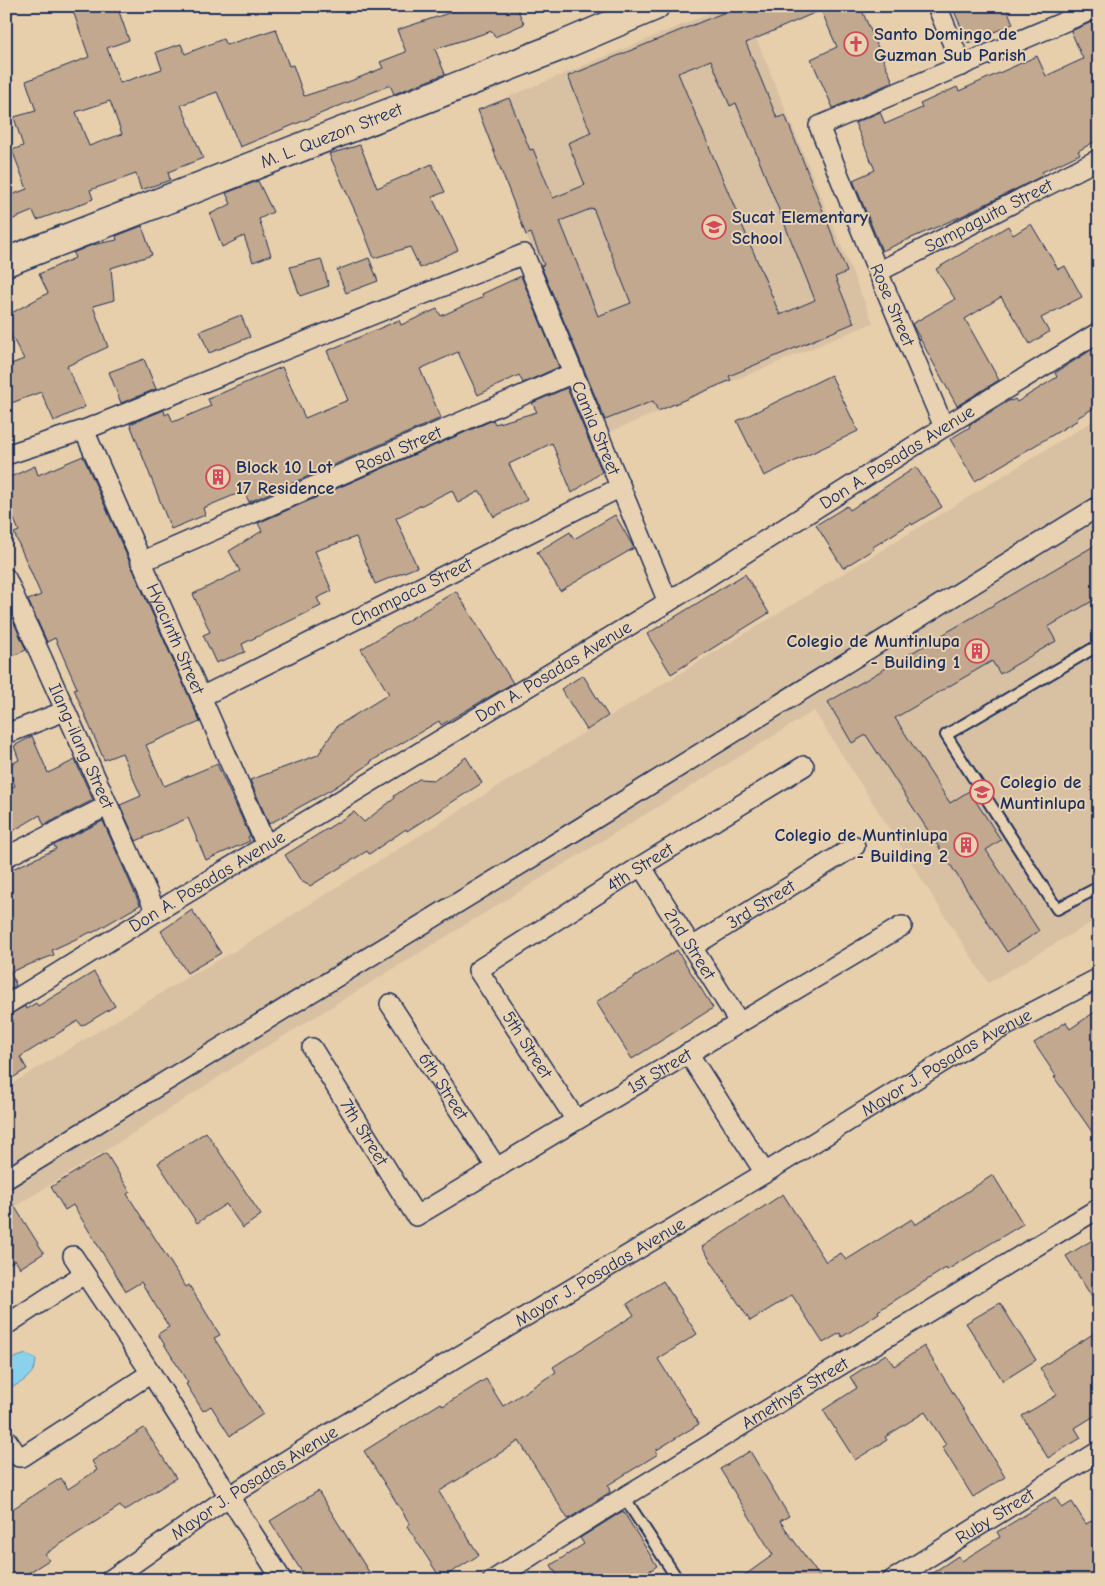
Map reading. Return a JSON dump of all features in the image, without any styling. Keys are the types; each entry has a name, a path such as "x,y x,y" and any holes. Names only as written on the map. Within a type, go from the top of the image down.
{"main road":[{"name":"M. L. Quezon Street","path":"6,262 561,46 655,6"}],"street":[{"path":"937,6 962,66 1099,7"},
{"name":"Rose Street","path":"944,427 878,272 819,126 962,66"},
{"name":"Sampaguita Street","path":"878,272 1099,159"},
{"name":"Camia Street","path":"84,430 524,254 668,602"},
{"name":"Don A. Posadas Avenue","path":"6,1006 156,912 668,602 944,427 1099,332"},
{"name":"Rosal Street","path":"141,562 573,373"},
{"path":"6,455 84,430"},
{"name":"Hyacinth Street","path":"84,430 266,846"},
{"name":"Champaca Street","path":"201,697 621,487"},
{"path":"6,1179 580,828 1099,506"},
{"name":"Ilang-ilang Street","path":"8,588 156,912"},
{"path":"6,734 65,711"},
{"name":"4th Street","path":"478,970 641,866 804,766"},
{"path":"6,857 107,806"},
{"name":"3rd Street","path":"692,947 855,846"},
{"name":"2nd Street","path":"641,866 739,1022"},
{"name":"1st Street","path":"416,1216 902,926"},
{"name":"5th Street","path":"478,970 576,1120"},
{"name":"Mayor J. Posadas Avenue","path":"120,1577 228,1496 765,1173 975,1042 1099,978"},
{"name":"6th Street","path":"390,1004 496,1167"},
{"name":"7th Street","path":"312,1048 416,1216"},
{"path":"688,1053 765,1173"},
{"name":"Amethyst Street","path":"493,1580 624,1496 1099,1208"},
{"path":"73,1256 152,1373 282,1580"},
{"path":"6,1325 84,1274"},
{"path":"6,1439 17,1455 22,1457 152,1373"},
{"name":"Ruby Street","path":"892,1580 1099,1451"}],"lane":[{"path":"1099,645 946,736 1057,910 1099,887"},
{"path":"624,1496 678,1580"}],"shaded area":[{"name":"Sucat Elementary School","path":"727,6 743,6 873,323 605,434 477,110"},
{"path":"1099,417 1099,918 988,983 814,711 248,1058 121,1141 6,1212 6,1087 186,978 238,949 617,712"}],"water":[{"path":"26,1354 36,1359 33,1370 22,1382 6,1389 6,1363"}],"building":[{"path":"87,6 117,6 129,40 107,48 120,83 162,69 156,52 181,44 185,54 223,39 226,45 276,29 289,66 293,65 304,96 348,82 383,68 380,62 406,52 397,30 470,6 516,6 524,24 495,37 492,31 435,49 445,74 394,94 390,85 240,147 217,92 181,105 203,158 168,172 170,180 141,190 136,174 90,190 93,199 74,207 37,220 33,211 6,222 6,197 27,189 12,150 23,146 14,117 36,111 26,81 89,57 73,11","holes":["110,101 122,134 89,146 76,112"]},
{"name":"Sucat Elementary School","path":"740,6 860,6 893,82 833,108 811,59 837,47 821,10 746,43 777,118 785,115 847,272 835,277 854,323 729,376 731,380 658,411 653,401 605,420 541,266 544,265 531,233 526,235 478,110 509,98 530,150 533,149 553,198 585,185 568,143 591,133 568,76","holes":["711,60 730,106 736,103 815,300 780,315 678,73","593,208 631,303 598,316 560,221"]},
{"path":"964,6 1006,6 1013,24 968,43 954,11"},
{"path":"1099,19 1099,139 1078,151 1080,154 1042,172 1044,175 964,215 882,251 853,180 875,170 855,123 880,112 885,124 922,108 920,104 957,87 959,91 1037,56 1046,76 1083,59 1071,31"},
{"path":"360,145 377,188 432,164 445,192 432,197 458,250 420,268 410,247 374,258 361,224 329,154"},
{"path":"258,181 273,212 259,219 271,255 253,262 244,236 222,247 210,214 231,204 226,193"},
{"path":"1031,224 1058,269 1065,266 1082,297 1041,318 1049,332 1030,344 1001,297 965,319 999,380 957,406 912,324 955,299 936,269 1008,226 1013,235"},
{"path":"142,226 152,255 111,268 114,300 93,306 108,347 67,366 85,407 54,421 41,392 6,405 6,366 24,359 6,326 6,316 48,293 39,274 75,258 73,253 92,245 117,240 116,236"},
{"path":"369,258 378,281 346,293 337,270"},
{"path":"321,259 329,286 300,296 290,267"},
{"path":"521,276 559,367 523,383 519,375 478,395 458,352 420,369 441,418 249,502 244,491 203,508 205,515 171,529 130,424 164,410 165,415 169,413 173,422 211,406 208,399 282,367 305,418 348,400 327,351 399,320 401,325 437,309 441,316 483,297 482,294"},
{"path":"241,315 250,337 209,353 200,331"},
{"path":"1099,345 1099,405 1077,418 1078,420 975,481 950,439 1010,400 1015,399 1017,402 1057,377 1055,373"},
{"path":"144,359 156,389 121,403 109,372"},
{"path":"831,375 858,431 764,476 737,421"},
{"path":"567,388 602,472 572,493 552,443 509,464 527,500 494,517 480,491 458,503 452,490 396,518 417,567 375,584 356,537 315,551 332,591 317,598 321,606 242,644 245,652 216,663 203,635 210,632 193,594 240,571 229,551 262,531 258,523 493,420 495,424 537,412 532,403"},
{"path":"83,456 200,722 146,745 164,786 217,764 250,836 248,837 250,841 206,860 188,818 136,841 120,805 141,796 122,753 104,760 74,689 77,688 55,638 47,642 28,600 41,595 14,533 19,531 6,501 6,479 35,466 38,475"},
{"path":"916,467 942,507 912,525 911,523 843,568 816,525 847,506 850,510"},
{"path":"615,515 634,548 560,591 537,552 570,532 574,539"},
{"path":"1099,543 1099,597 1048,627 1056,641 1000,674 992,661 895,718 950,803 969,791 1001,840 986,850 1039,931 1007,952 866,735 852,743 828,702"},
{"path":"745,574 769,613 671,674 647,634"},
{"path":"456,591 513,683 441,725 439,721 370,762 334,788 269,824 250,780 318,755 337,726 389,694 361,649"},
{"path":"8,609 26,650 6,659 6,610"},
{"path":"583,675 608,716 587,730 561,689"},
{"path":"32,736 48,773 75,760 93,800 44,825 40,815 6,835 6,790 15,786 7,766 19,760 14,746"},
{"path":"466,757 482,783 369,854 367,851 310,886 301,881 285,855 354,812 364,822 395,798 394,796 419,779 435,780"},
{"path":"103,821 140,905 92,933 52,950 54,955 10,972 16,985 6,992 6,872 56,849 54,845"},
{"path":"192,910 221,953 187,973 161,931"},
{"path":"677,950 713,1008 632,1059 596,1002"},
{"path":"94,972 115,1006 82,1026 78,1021 20,1057 27,1069 6,1082 6,1016 25,1006 26,1009 36,1003 38,1006"},
{"path":"1099,1009 1099,1142 1054,1077 1056,1076 1034,1043 1066,1022 1070,1029"},
{"path":"206,1132 261,1215 243,1228 226,1204 197,1223 158,1163"},
{"path":"106,1153 130,1192 127,1194 186,1287 189,1285 220,1335 214,1338 263,1414 230,1436 211,1406 203,1411 186,1384 188,1383 158,1334 169,1327 141,1282 126,1291 73,1205 65,1210 51,1187"},
{"path":"993,1175 1023,1224 947,1270 946,1268 878,1311 879,1313 842,1337 840,1333 823,1343 792,1295 750,1321 702,1247 783,1194 826,1262 841,1253 846,1260 912,1219 915,1225"},
{"path":"6,1193 44,1253 20,1268 15,1260 6,1266"},
{"path":"1099,1236 1099,1308 1066,1256"},
{"path":"663,1281 697,1334 658,1359 699,1424 655,1451 658,1454 608,1485 610,1492 568,1519 519,1441 439,1492 479,1555 441,1579 407,1526 410,1524 364,1451 441,1403 443,1406 486,1379 503,1406 556,1372 553,1367 634,1315 627,1304"},
{"path":"1000,1303 1036,1360 1003,1381 966,1323"},
{"path":"1099,1330 1099,1413 1075,1428 1081,1438 1048,1458 1022,1416 1057,1395 1040,1368"},
{"path":"924,1346 1005,1477 973,1497 942,1447 946,1445 925,1412 885,1437 887,1440 855,1460 823,1410 857,1388 850,1377 886,1354 894,1366"},
{"path":"144,1428 176,1478 124,1511 120,1506 45,1554 49,1560 17,1580 6,1580 6,1513 61,1478 68,1489 97,1470 92,1461"},
{"path":"750,1451 789,1516 780,1521 822,1580 738,1580 773,1555 720,1469"},
{"path":"318,1491 374,1580 307,1580 270,1521"},
{"path":"1055,1497 1062,1508 1072,1502 1086,1524 1099,1517 1099,1580 922,1580 958,1556 962,1561 1000,1537 997,1532"},
{"path":"623,1511 657,1566 636,1580 560,1580 551,1565 584,1544 580,1538"}],"place":[{"name":"Santo Domingo de Guzman Sub Parish","path":"856,44"},
{"name":"Sucat Elementary School","path":"714,227"},
{"name":"Block 10 Lot 17 Residence","path":"218,477"},
{"name":"Colegio de Muntinlupa - Building 1","path":"977,651"},
{"name":"Colegio de Muntinlupa","path":"982,792"},
{"name":"Colegio de Muntinlupa - Building 2","path":"966,845"}]}
